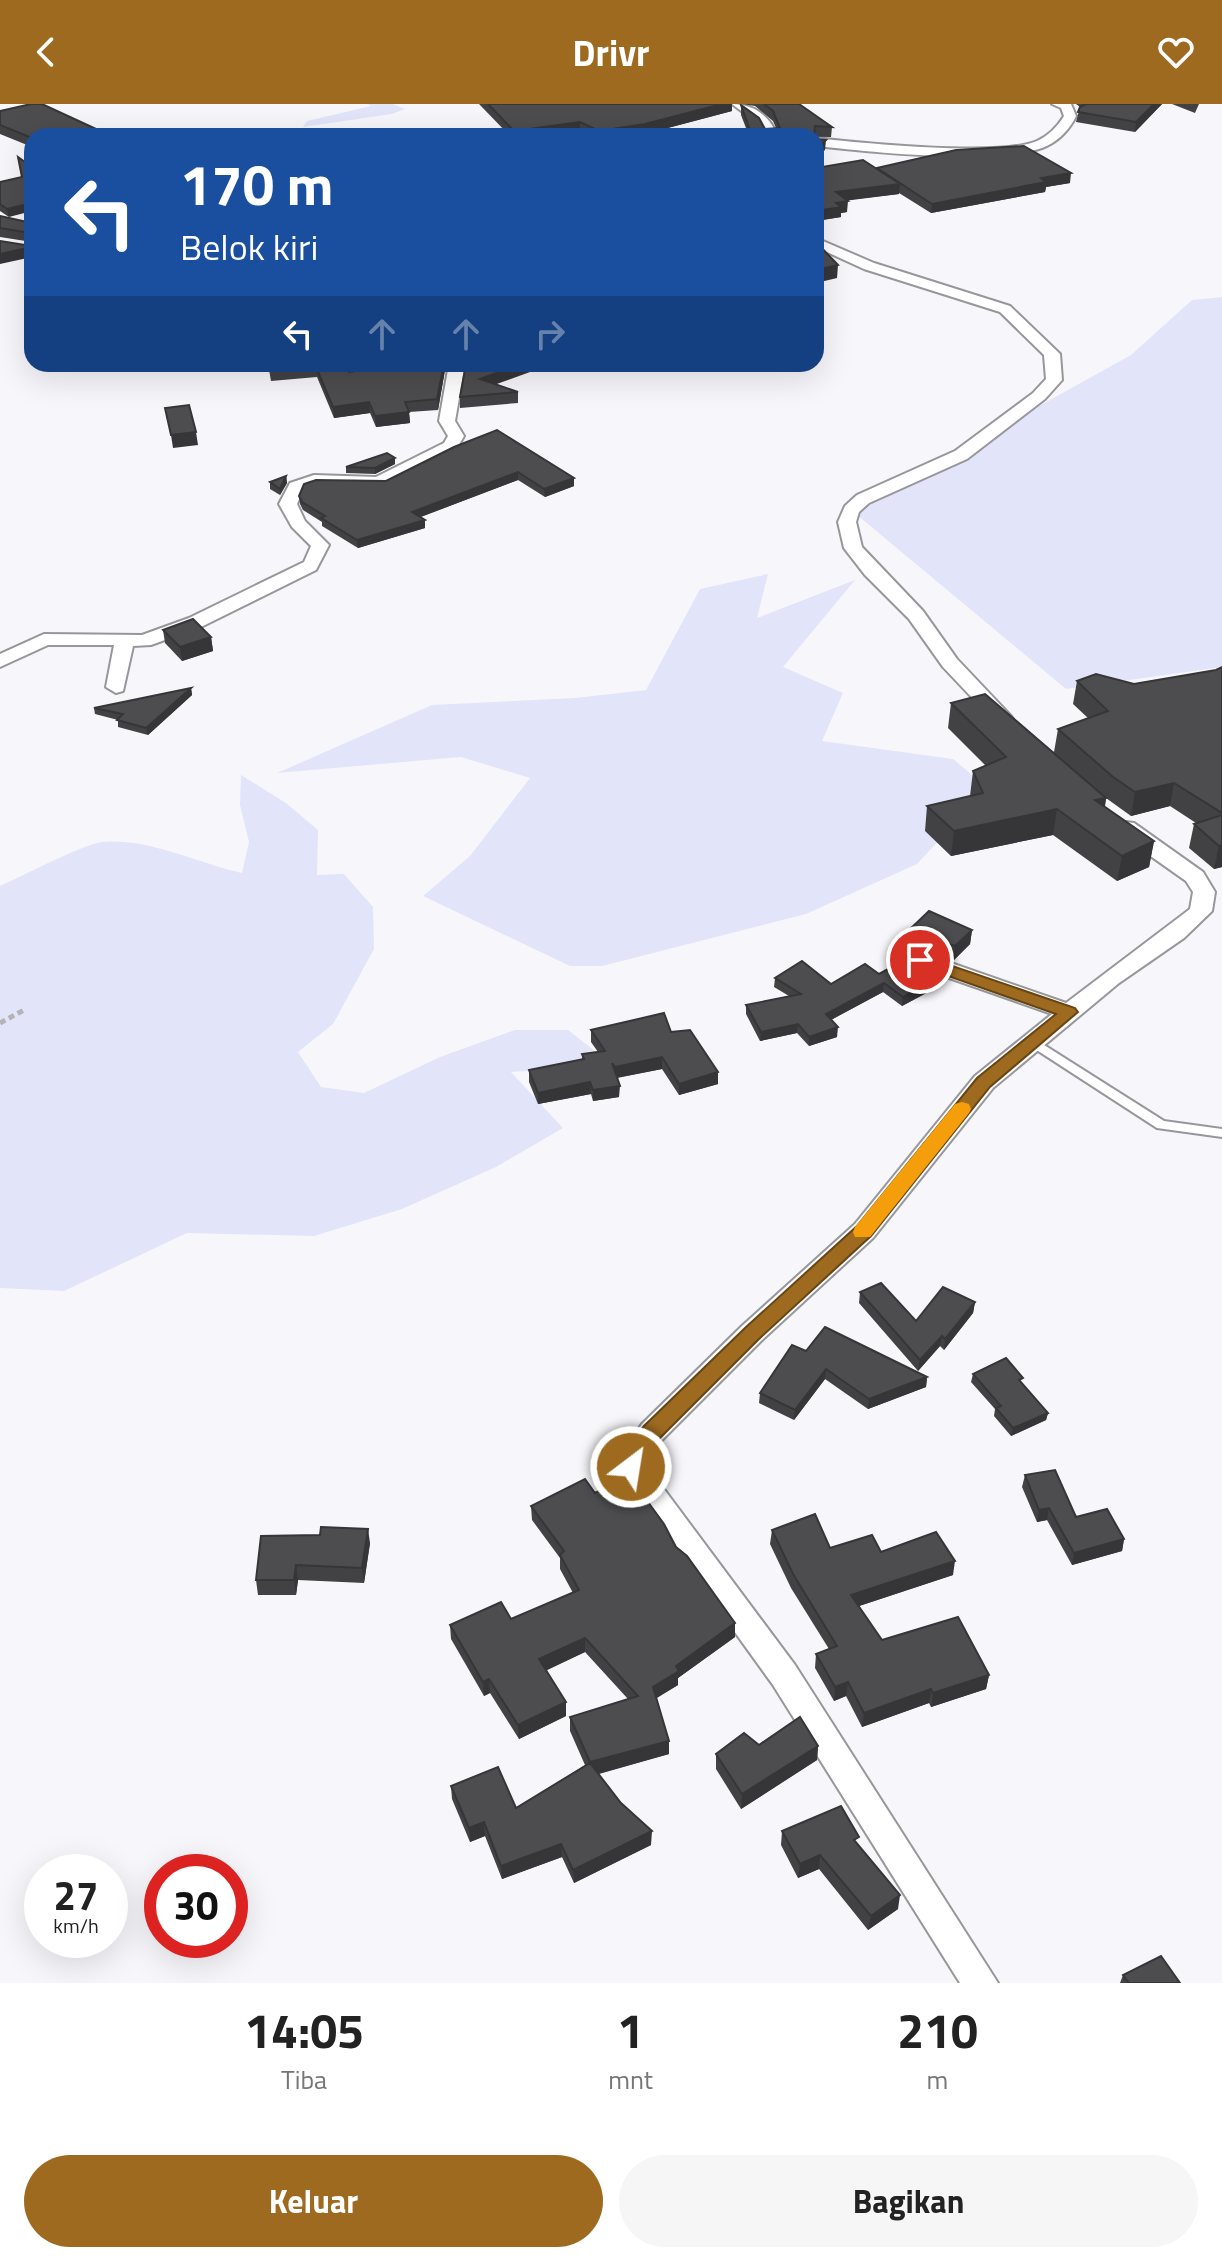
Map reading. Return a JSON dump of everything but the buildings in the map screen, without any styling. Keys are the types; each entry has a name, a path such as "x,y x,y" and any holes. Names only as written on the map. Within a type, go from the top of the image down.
{"street":[{"path":"738,104 768,128"},
{"path":"824,142 942,149 1030,147 1047,141 1068,122 1070,116 1064,105"},
{"path":"824,246 869,266 1005,309 1052,354 1054,380 1039,396 961,455 863,499 851,510 847,522 853,548 871,571 916,615 950,663 1020,738"},
{"path":"0,661 44,640 144,641 170,632 310,566 320,545 298,523 288,504 296,487 314,480 379,482 450,446 456,436 447,421 456,372"},
{"path":"116,687 121,672 118,658 126,640"},
{"path":"980,1983 784,1675 631,1467 633,1458 652,1432 752,1333 864,1231 984,1082 1201,911 1204,892 1195,877 1103,808"},
{"path":"920,960 1069,1012"}],"lane":[{"path":"1033,1042 1161,1125 1222,1133"}],"path":[{"path":"0,1023 24,1010"}],"shaded area":[{"path":"367,104 393,104 405,109 392,114 303,127 307,121 371,106"},
{"path":"1222,297 1222,667 1066,689 851,510 1131,355 1192,300"},
{"path":"768,574 757,618 855,580 783,667 843,693 822,741 953,759 988,788 917,864 806,914 602,966 570,966 423,896 470,856 530,778 461,757 277,773 432,705 575,698 646,690 700,589"},
{"path":"241,775 286,803 318,830 317,875 344,874 373,907 374,949 333,1024 298,1052 321,1087 364,1093 440,1057 515,1030 568,1030 600,1055 545,1070 511,1072 563,1128 496,1167 402,1209 314,1236 187,1233 64,1291 0,1288 0,886 68,854 103,842 156,847 242,873 249,842 240,805"}],"slow traffic":[{"path":"863,1232 962,1109"}],"route":[{"path":"631,1467 639,1447 652,1432 752,1333 864,1231 984,1082 1069,1012 920,960"}]}
